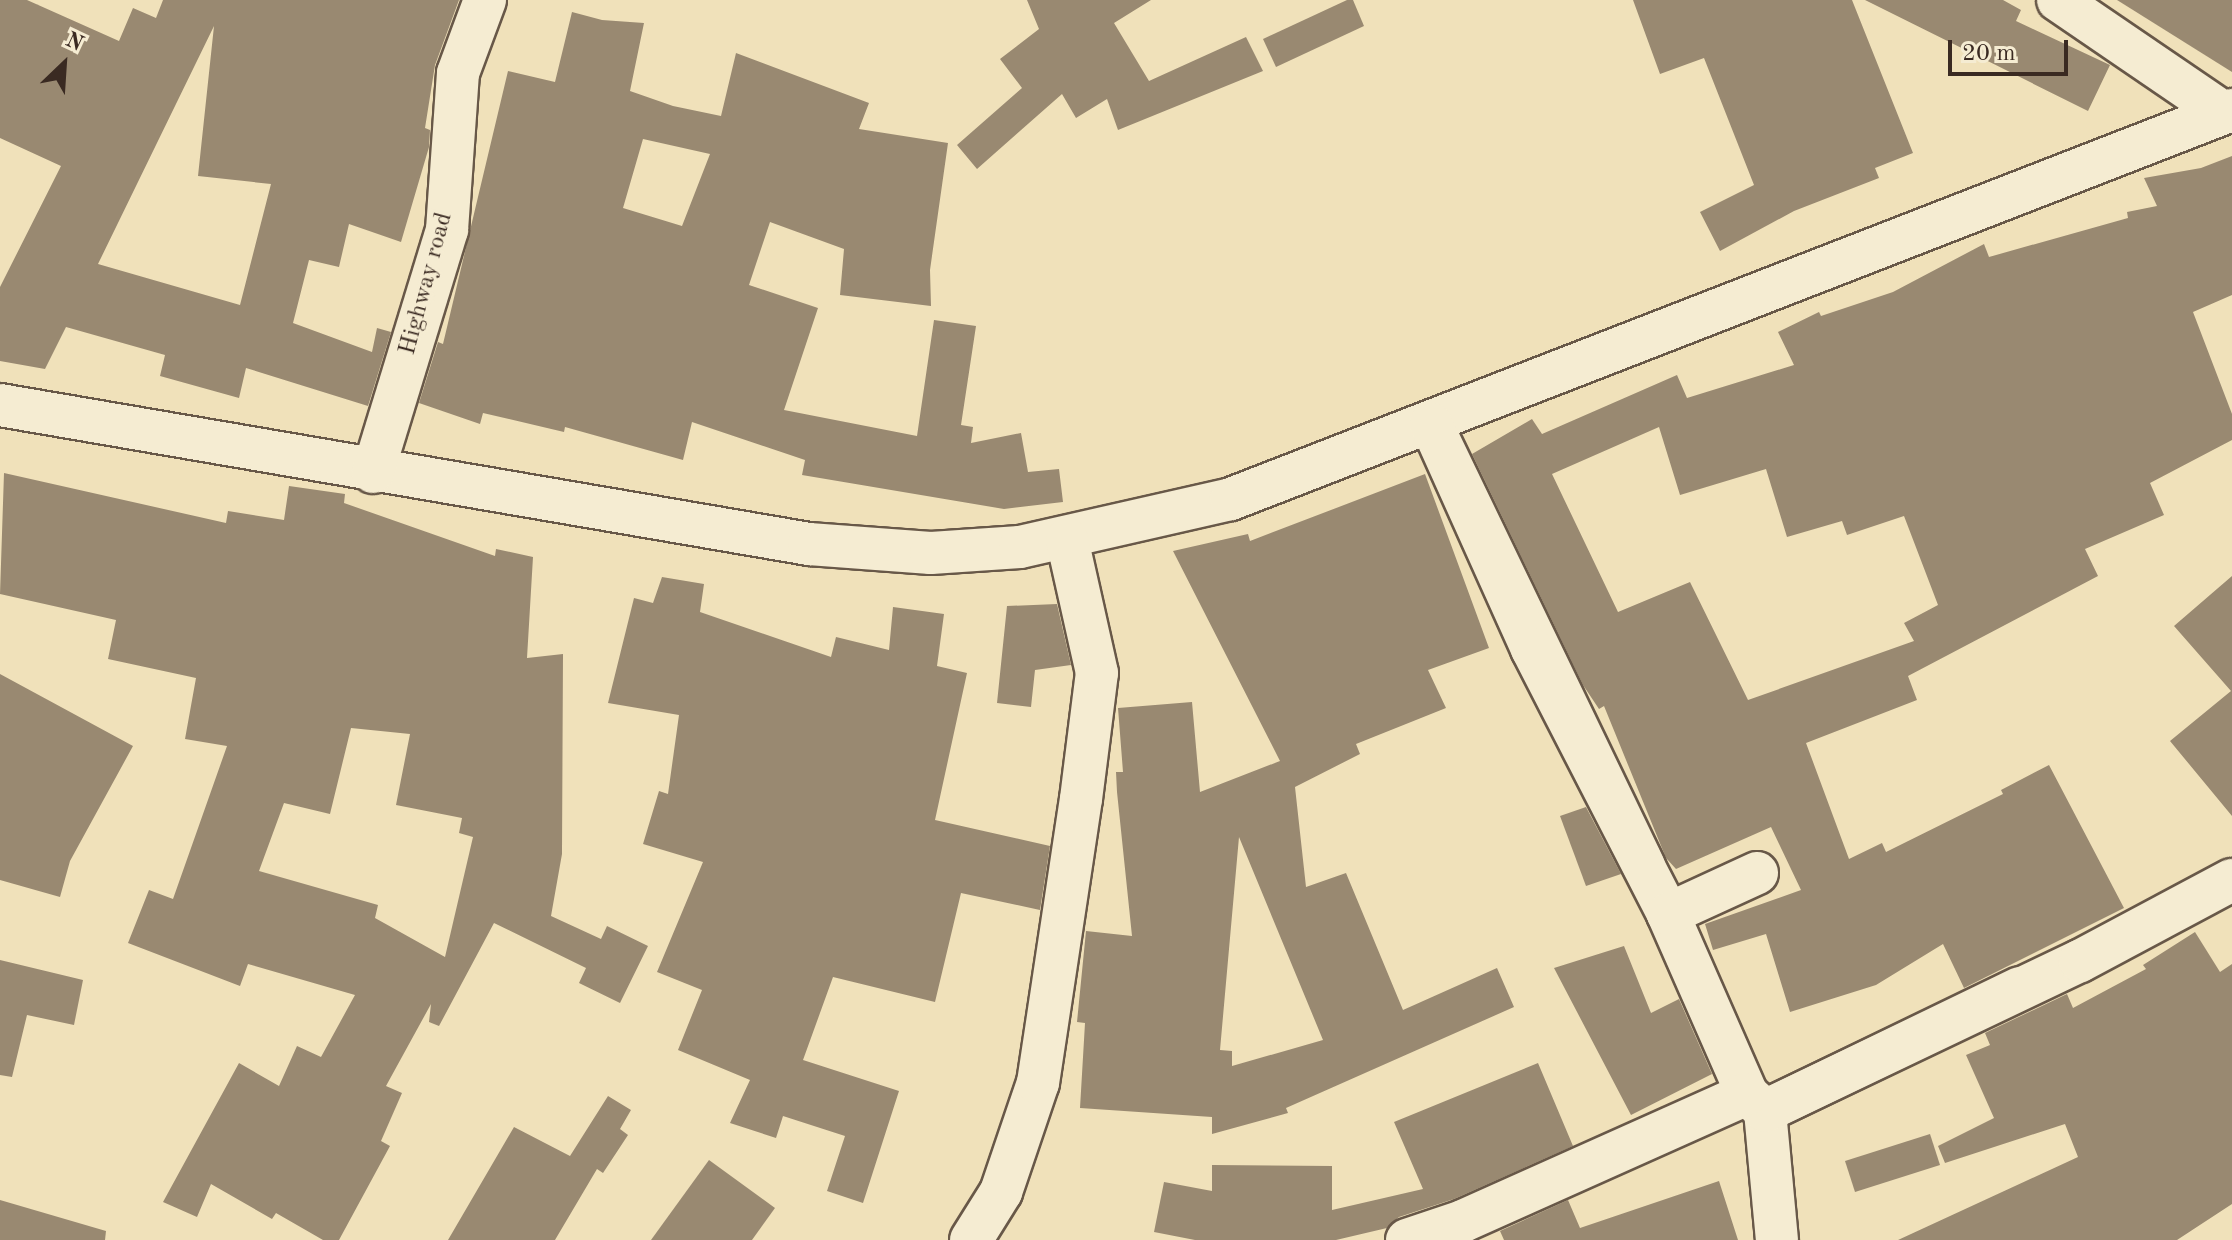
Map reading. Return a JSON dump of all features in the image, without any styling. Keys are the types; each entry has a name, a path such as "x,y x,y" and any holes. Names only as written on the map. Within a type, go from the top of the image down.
{"street":[{"name":"Highway road","path":"373,472 447,230 458,73 485,0"},
{"path":"2058,0 2226,110"},
{"path":"0,405 373,472 809,544 931,553 1067,539 1231,499 1431,424 2226,110"},
{"path":"1431,424 1756,1102 1777,1240"},
{"path":"971,1240 1001,1192 1038,1083 1081,799 1097,673 1067,539"},
{"path":"1668,914 1757,873"},
{"path":"1407,1240 1463,1221 1756,1102 2020,988 2232,880"}],"building":[{"path":"0,0 27,0 119,41 133,8 156,18 163,0 459,0 435,65 425,128 430,130 429,147 401,242 349,224 339,267 309,260 293,323 372,352 377,328 391,332 368,406 246,368 239,398 160,376 165,355 66,327 45,369 0,361 0,287 61,166 0,138","holes":["214,26 198,176 271,184 240,305 98,264"]},
{"path":"1027,0 1151,0 1114,23 1149,81 1246,37 1263,71 1118,130 1107,99 1076,118 1062,94 977,169 957,145 1022,88 1000,59 1039,29"},
{"path":"1353,0 1364,26 1276,67 1263,39"},
{"path":"1633,0 1852,0 1913,153 1875,168 1879,178 1794,211 1720,251 1700,212 1754,185 1704,58 1660,74"},
{"path":"1865,0 2003,0 2021,10 2016,21 2110,65 2088,111"},
{"path":"2117,0 2232,0 2232,72"},
{"path":"572,12 602,20 644,23 630,91 673,106 721,116 736,53 869,103 859,129 948,143 930,270 931,306 840,295 844,249 770,222 749,285 818,308 784,410 917,436 934,320 976,326 961,425 973,427 971,443 1021,433 1028,472 1059,469 1063,502 1004,509 802,475 805,460 692,422 683,460 565,427 564,432 483,413 480,424 419,403 438,342 443,344 508,71 555,82","holes":["643,139 710,154 682,226 623,208"]},
{"path":"2232,156 2232,295 2193,312 2232,414 2232,440 2150,483 2164,515 2085,549 2098,576 1908,676 1917,700 1806,743 1849,859 1882,843 1886,852 2003,794 2001,790 2049,765 2124,908 1964,988 1943,944 1876,985 1790,1012 1766,934 1713,950 1705,924 1801,890 1771,827 1676,869 1666,858 1604,706 1599,709 1583,685 1472,454 1532,419 1542,434 1677,375 1687,398 1794,365 1778,332 1819,312 1821,316 1893,292 1984,244 1989,257 2128,218 2127,212 2157,206 2144,178 2201,168","holes":["1659,427 1680,495 1766,469 1787,537 1842,521 1847,535 1904,516 1938,605 1904,623 1914,641 1748,700 1690,582 1618,612 1552,474"]},
{"path":"4,473 226,523 228,511 284,520 289,486 345,494 344,503 495,556 496,549 533,557 527,658 563,654 562,854 551,916 601,939 607,926 648,946 620,1003 579,983 586,968 494,923 439,1026 429,1022 431,1004 386,1086 402,1093 381,1141 390,1146 339,1240 323,1240 276,1213 272,1219 211,1184 197,1217 163,1202 239,1063 279,1086 297,1046 321,1057 355,995 248,964 240,986 128,943 149,890 173,899 227,746 185,739 196,678 108,659 116,620 0,594","holes":["351,728 410,734 396,805 462,818 459,833 473,837 445,957 375,918 378,905 259,871 284,803 330,814"]},
{"path":"1425,474 1489,648 1428,670 1446,708 1356,744 1360,754 1295,787 1306,887 1346,873 1403,1010 1497,968 1514,1007 1286,1108 1288,1113 1212,1134 1212,1117 1080,1108 1085,1023 1077,1022 1086,931 1132,936 1117,792 1116,772 1123,772 1118,708 1192,702 1200,792 1280,761 1173,551 1248,534 1250,541","holes":["1239,837 1323,1040 1232,1066 1232,1051 1220,1050"]},
{"path":"2232,576 2232,816 2170,741 2231,691 2174,626"},
{"path":"662,577 704,584 700,612 831,657 836,637 889,650 893,607 944,614 937,666 967,673 935,820 1050,846 1040,910 961,893 935,1002 833,977 803,1060 899,1091 863,1203 827,1191 845,1136 783,1116 776,1138 730,1123 750,1080 678,1050 702,990 657,972 703,862 643,844 659,791 668,794 679,715 608,703 634,598 653,603"},
{"path":"1057,604 1071,665 1035,670 1031,707 997,703 1007,606"},
{"path":"0,674 133,746 70,861 60,897 0,880"},
{"path":"1586,807 1621,874 1586,886 1560,816"},
{"path":"2195,932 2220,972 2232,964 2232,1204 2177,1240 1898,1240 2078,1157 2065,1124 1945,1163 1938,1146 1994,1118 1966,1055 1990,1045 1985,1033 2067,994 2073,1008 2146,969 2143,965"},
{"path":"1624,946 1651,1013 1679,999 1712,1074 1631,1115 1554,968"},
{"path":"0,960 83,980 74,1025 27,1015 12,1077 0,1075"},
{"path":"1538,1063 1573,1146 1454,1199 1399,1217 1387,1228 1336,1240 1195,1240 1154,1232 1164,1182 1212,1191 1212,1165 1332,1166 1332,1210 1423,1189 1394,1122"},
{"path":"608,1096 631,1110 620,1129 628,1135 603,1173 597,1169 555,1240 448,1240 514,1127 570,1156"},
{"path":"1930,1134 1940,1165 1855,1192 1845,1161"},
{"path":"709,1160 775,1208 752,1240 651,1240"},
{"path":"1719,1181 1738,1240 1504,1240 1500,1231 1568,1200 1580,1228"},
{"path":"0,1200 106,1231 105,1240 0,1240"}]}
